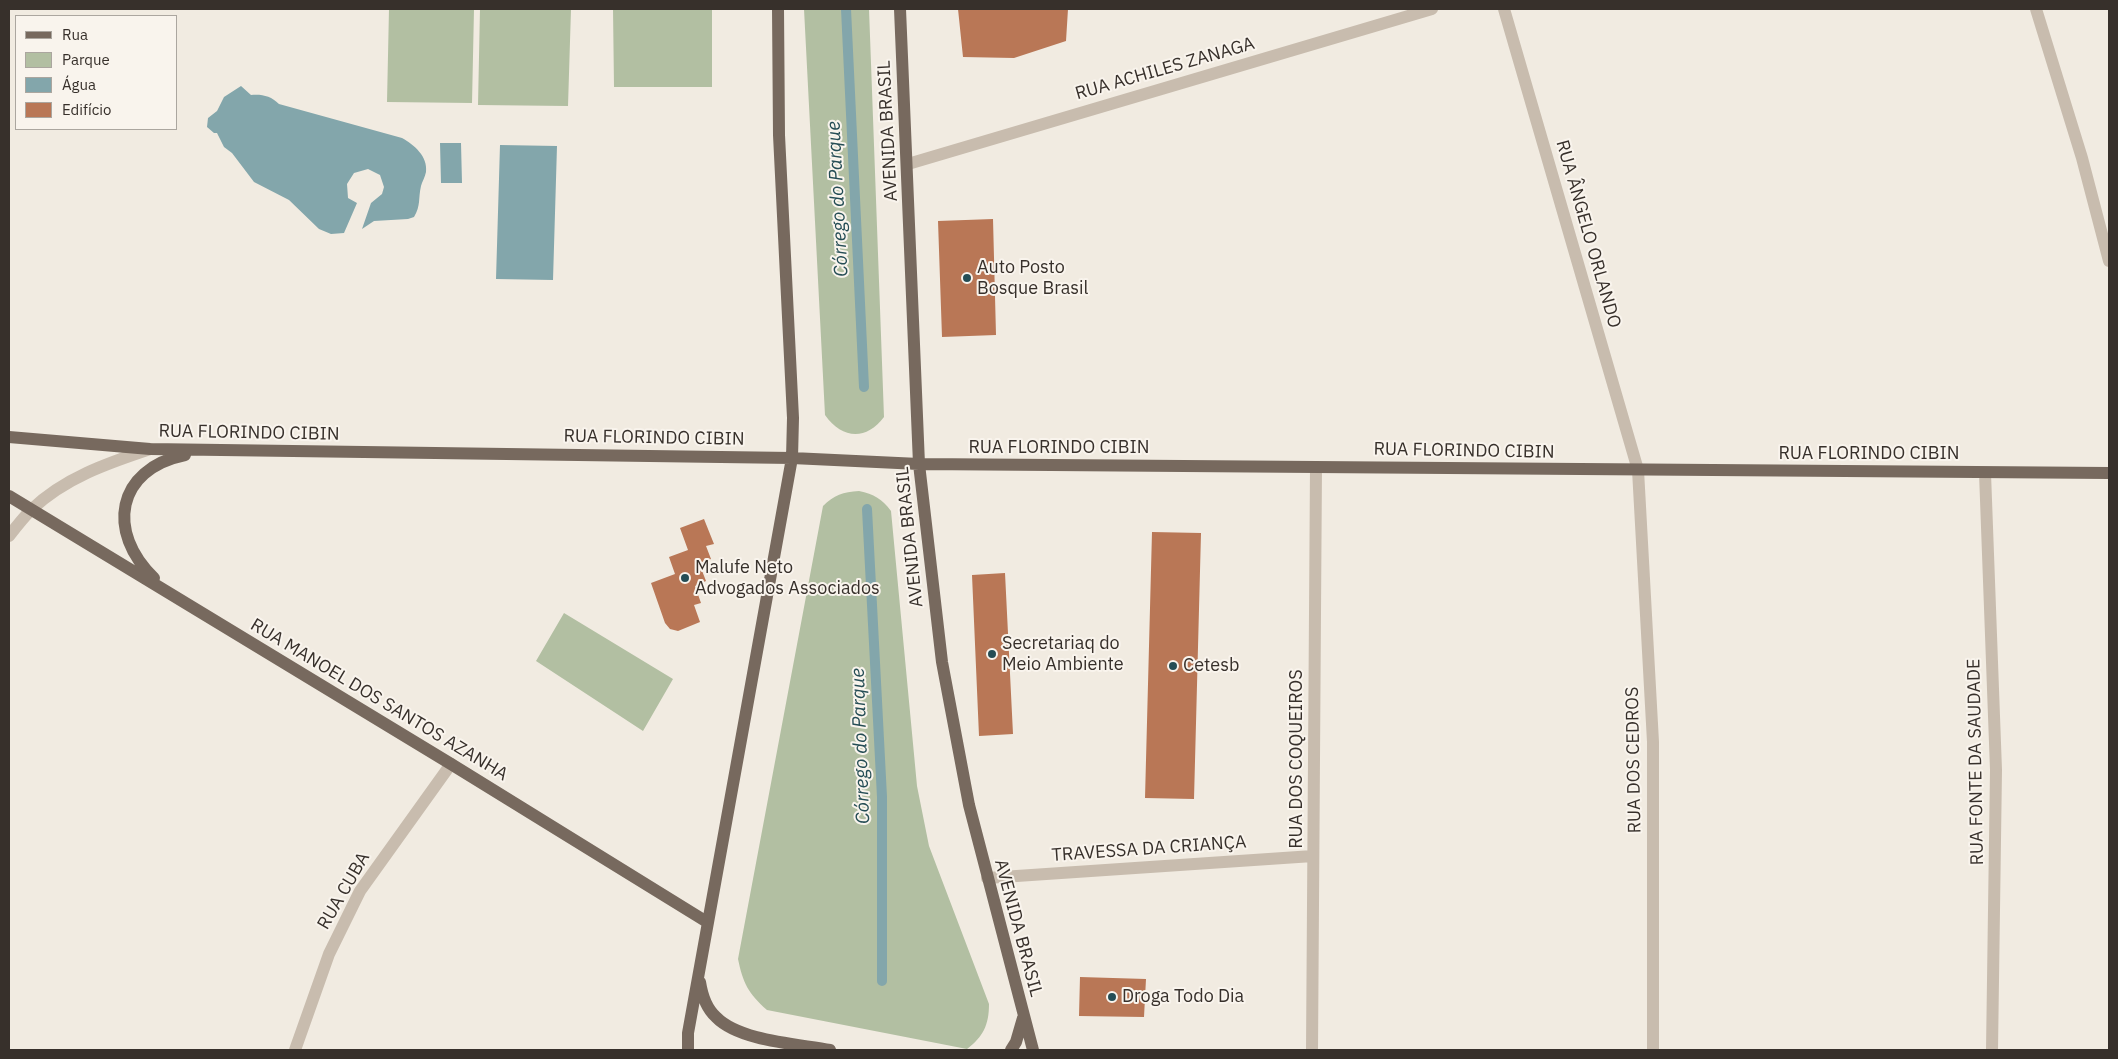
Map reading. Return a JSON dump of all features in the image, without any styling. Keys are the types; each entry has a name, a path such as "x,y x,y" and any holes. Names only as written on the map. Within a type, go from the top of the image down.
{"main road":[{"path":"688,1050 688,1034 698,972 792,458 793,418 779,136 778,9"},
{"name":"AVENIDA BRASIL","path":"900,9 920,464 942,662 969,805 1032,1050"},
{"name":"RUA FLORINDO CIBIN","path":"9,436 150,449 792,458 920,464 2109,473"},
{"path":"170,593 143,567 134,550 126,531 124,514 127,496 137,479 166,458 212,449"},
{"path":"9,496 32,509"},
{"name":"RUA MANOEL DOS SANTOS AZANHA","path":"32,509 707,922"},
{"path":"698,972 703,997 716,1017 736,1030 761,1038 830,1050"},
{"path":"1011,1050 1016,1042 1023,1018"}],"street":[{"name":"RUA ACHILES ZANAGA","path":"908,164 1432,9"},
{"name":"RUA ÂNGELO ORLANDO","path":"1504,9 1638,470"},
{"path":"2036,9 2082,158 2109,261"},
{"path":"9,536 32,509 66,484 104,464 150,449"},
{"name":"RUA DOS COQUEIROS","path":"1312,1050 1316,467"},
{"name":"RUA DOS CEDROS","path":"1638,470 1653,742 1653,1050"},
{"name":"RUA FONTE DA SAUDADE","path":"1985,473 1996,770 1992,1050"},
{"name":"RUA CUBA","path":"295,1050 328,954 360,891 451,764"},
{"name":"TRAVESSA DA CRIANÇA","path":"987,878 1313,856"}],"green space":[{"path":"389,9 474,9 472,103 387,102"},
{"path":"480,9 571,9 568,106 478,105"},
{"path":"613,9 712,9 712,87 614,87"},
{"path":"804,9 869,9 884,417 877,425 862,433 846,433 832,423 825,415"},
{"path":"859,491 877,498 891,511 917,786 929,846 989,1004 988,1018 984,1030 967,1049 767,1010 747,987 738,959 823,506 839,495"},
{"path":"564,613 673,679 643,731 536,661"}],"water":[{"path":"241,86 251,95 266,96 279,104 402,138 411,144 422,156 426,166 426,174 421,186 414,217 374,221 362,229 371,203 382,194 384,187 380,175 368,169 354,173 347,184 348,198 357,203 344,233 331,234 319,229 289,200 254,182 232,153 224,147 217,133 214,133 207,127 208,118 217,111 224,97"},
{"path":"440,143 461,143 462,183 441,183"},
{"path":"500,145 557,146 553,280 496,279"}],"building":[{"path":"958,9 1068,9 1066,41 1014,58 963,57"},
{"name":"Auto Posto Bosque Brasil","path":"993,219 996,335 942,337 938,221"},
{"name":"Malufe Neto Advogados Associados","path":"704,519 714,544 706,546 711,559 699,563 706,581 695,586 701,603 694,605 700,622 678,631 670,629 665,623 651,583 675,574 669,557 688,550 680,528"},
{"name":"Cetesb","path":"1152,532 1201,533 1194,799 1145,798"},
{"name":"Secretariaq do Meio Ambiente","path":"1005,573 1013,734 979,736 972,575"},
{"name":"Droga Todo Dia","path":"1080,977 1146,979 1144,1017 1079,1016"}],"waterway":[{"name":"Córrego do Parque","path":"846,9 864,387"},
{"name":"Córrego do Parque","path":"867,509 882,797 882,981"}],"place":[{"name":"Auto Posto Bosque Brasil","path":"967,278"},
{"name":"Malufe Neto Advogados Associados","path":"685,578"},
{"name":"Secretariaq do Meio Ambiente","path":"992,654"},
{"name":"Cetesb","path":"1173,666"},
{"name":"Droga Todo Dia","path":"1112,997"}]}
